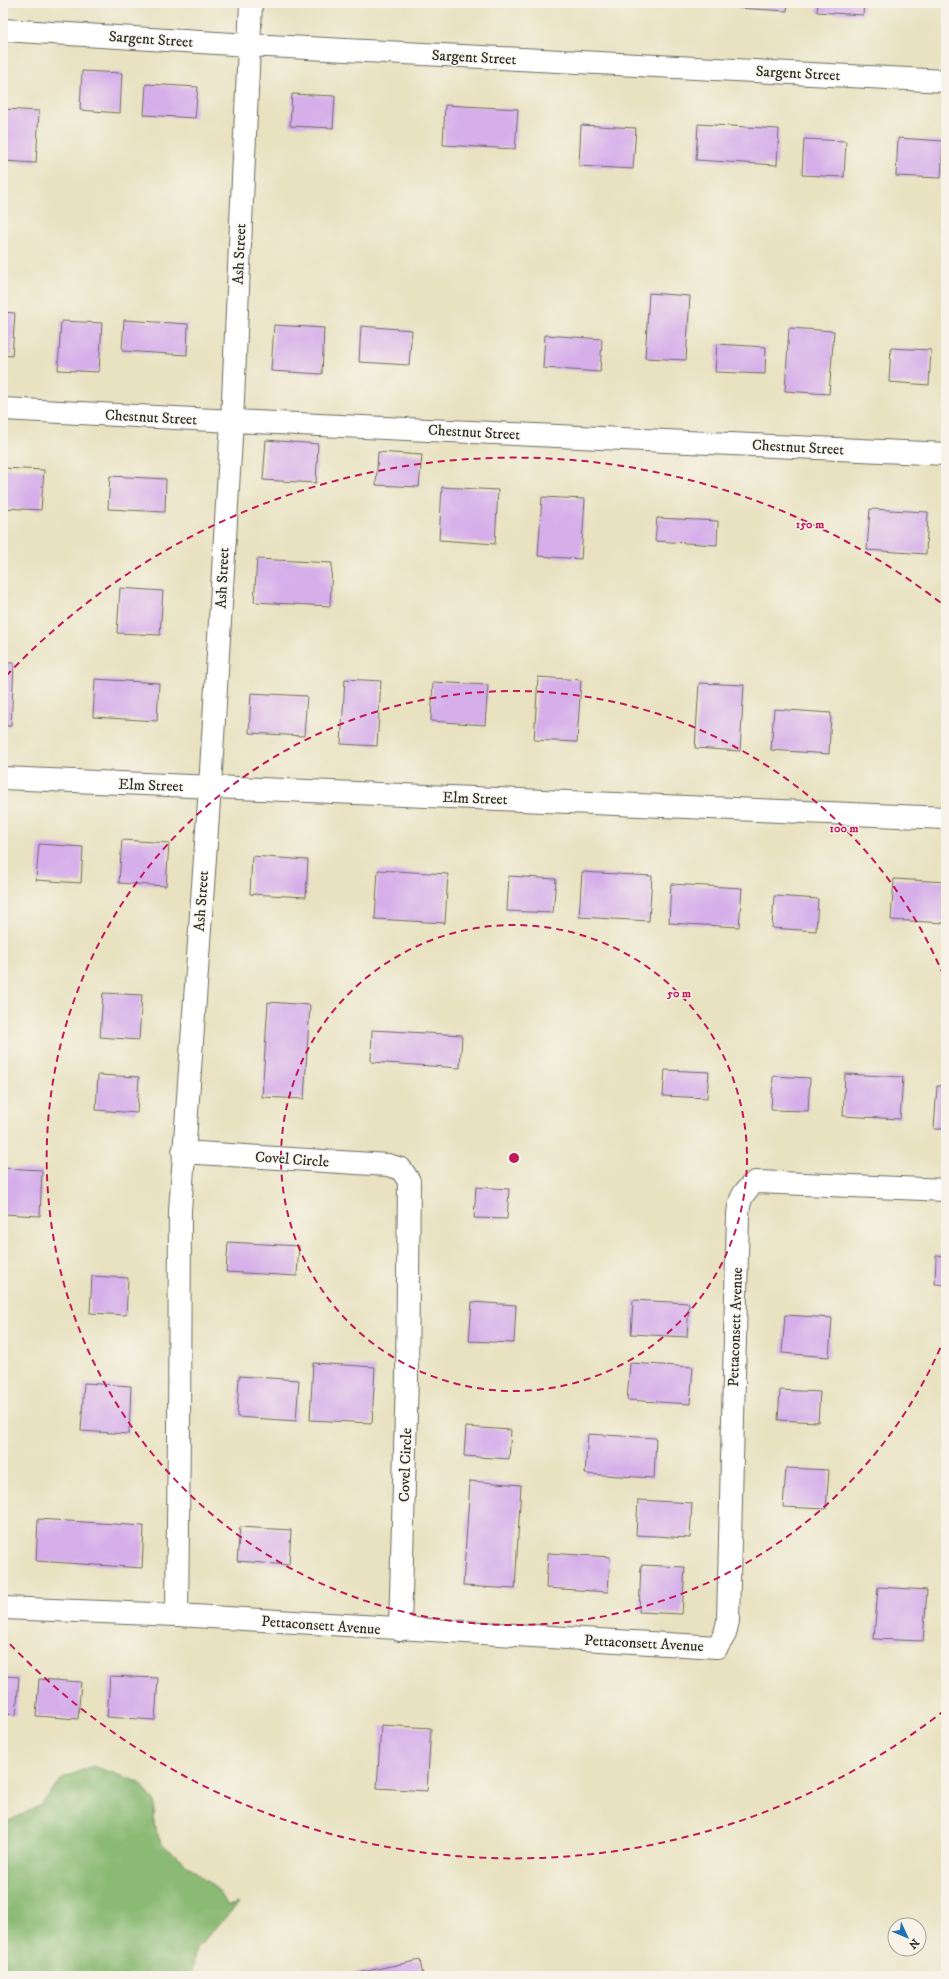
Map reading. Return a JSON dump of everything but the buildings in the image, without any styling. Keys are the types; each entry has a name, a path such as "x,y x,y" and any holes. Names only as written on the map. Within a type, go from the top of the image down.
{"street":[{"name":"Ash Street","path":"183,1152 210,787 232,421 251,3"},
{"name":"Sargent Street","path":"3,30 249,45 946,81"},
{"name":"Chestnut Street","path":"3,409 946,454"},
{"name":"Elm Street","path":"3,778 946,818"},
{"path":"177,1616 180,1433 180,1211 183,1152"},
{"name":"Covel Circle","path":"183,1152 388,1166 401,1169 409,1181 407,1377 400,1630"},
{"name":"Pettaconsett Avenue","path":"3,1608 177,1616 717,1647 725,1634 728,1621 738,1215 739,1203 744,1191 755,1182 946,1190"}],"green space":[{"path":"93,1766 139,1782 155,1802 154,1825 161,1843 219,1891 228,1906 239,1903 196,1949 191,1976 3,1976 3,1824 41,1805 63,1778"}]}
